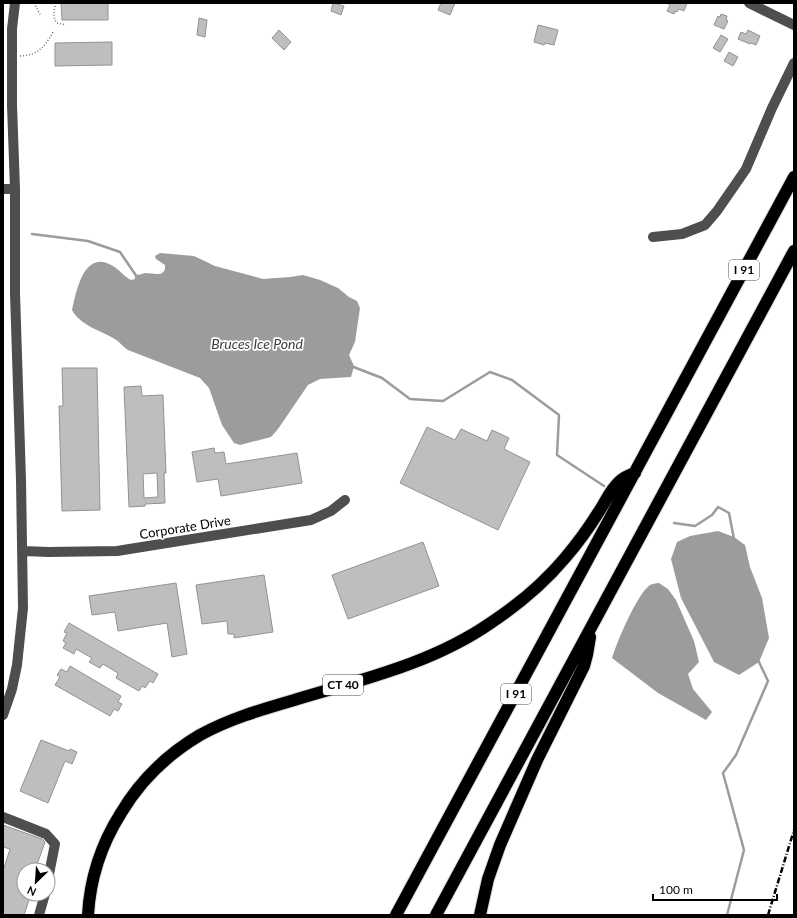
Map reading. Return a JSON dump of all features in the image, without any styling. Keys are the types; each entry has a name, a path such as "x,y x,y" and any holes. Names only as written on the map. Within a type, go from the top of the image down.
{"highway":[{"name":"I 91","path":"396,915 794,176"},
{"name":"I 91","path":"436,915 794,251"},
{"name":"CT 40","path":"88,915 95,873 113,827 124,808 138,789 170,756 200,735 237,718 400,667 446,649 474,634 512,608 545,579 565,558 589,528 615,486 623,479 635,473"},
{"path":"480,915 488,880 500,845 537,760 584,666 591,628"}],"street":[{"path":"3,715 12,689 23,608 23,550 15,293 15,189 8,34 15,3"},
{"path":"748,3 794,25"},
{"path":"653,238 682,234 705,225 717,211 746,169 772,108 794,63"},
{"path":"3,189 15,189"},
{"name":"Corporate Drive","path":"23,550 49,552 123,550 311,520 331,511 345,500"},
{"path":"3,817 46,834 55,844 51,862"},
{"path":"39,915 43,902"}],"path":[{"path":"34,3 41,16"},
{"path":"56,3 54,11 55,20 57,23 66,25"},
{"path":"18,57 32,55 39,51 53,32"}],"water":[{"name":"Bruces Ice Pond","path":"160,253 194,256 215,266 263,279 303,275 320,280 338,288 349,297 357,301 360,308 355,342 349,355 354,366 351,377 320,379 308,385 271,437 240,445 234,443 222,425 209,388 200,378 128,350 115,339 90,327 80,320 72,310 82,276 93,264 100,262 109,264 131,280 135,279 135,275 145,273 159,274 164,272 165,265 156,259 155,256"},
{"path":"718,531 734,537 745,545 750,567 762,598 769,638 759,662 739,675 714,662 681,598 671,559 677,542 690,536"},
{"path":"659,583 668,589 676,600 694,641 699,662 688,674 693,689 712,712 706,720 658,693 612,658 618,641 639,598 650,585"}],"building":[{"path":"61,3 108,3 108,20 62,20"},
{"path":"333,3 344,6 341,15 331,11"},
{"path":"441,3 455,3 450,15 438,10"},
{"path":"667,3 687,3 684,11 679,9 677,12 675,11 674,14 667,11 670,5"},
{"path":"721,14 727,16 726,20 728,21 724,29 714,25 718,16 720,17"},
{"path":"199,18 207,20 205,37 197,35"},
{"path":"538,25 558,30 554,45 545,43 544,45 534,42"},
{"path":"279,30 291,42 284,50 272,38"},
{"path":"748,30 760,36 756,45 738,39 741,32 746,34"},
{"path":"721,35 728,39 720,52 713,48"},
{"path":"112,42 112,65 55,66 55,43"},
{"path":"729,52 738,57 733,66 724,61"},
{"path":"62,368 97,368 100,510 62,511 59,406 63,406"},
{"path":"141,386 142,396 163,395 166,473 164,473 165,503 145,504 145,506 129,507 124,387","holes":["157,473 158,497 144,498 143,474"]},
{"path":"427,427 455,440 461,429 487,441 492,430 509,438 504,449 530,462 498,530 400,483"},
{"path":"214,448 215,453 224,452 226,464 297,453 302,483 221,496 218,479 197,482 192,452"},
{"path":"423,542 439,586 348,619 332,575"},
{"path":"264,575 273,632 234,638 234,634 228,634 227,621 202,624 196,585"},
{"path":"176,583 187,654 172,657 167,623 118,631 115,612 92,615 89,596"},
{"path":"69,623 158,674 153,683 150,681 145,688 142,686 139,691 116,678 118,673 103,664 100,668 89,662 92,658 76,649 74,654 63,648 66,643 63,641 67,633 64,632"},
{"path":"70,666 121,696 118,702 122,704 118,711 114,709 110,716 55,685 60,677 57,675 61,669 67,672"},
{"path":"41,740 69,751 70,749 77,752 72,764 65,761 48,803 20,791"},
{"path":"3,825 42,839 45,842 38,862 16,862 16,902 28,902 24,915 3,915 3,871 10,849 3,847"}],"waterway":[{"path":"32,234 88,241 120,252 137,277"},
{"path":"351,366 382,378 410,399 443,401 490,372 512,380 559,415 557,455 604,486"},
{"path":"674,523 695,526 712,515 718,507 729,513 734,539"},
{"path":"727,915 744,850 723,773 736,755 768,681 758,660"}],"railway":[{"path":"768,915 794,830"}]}
